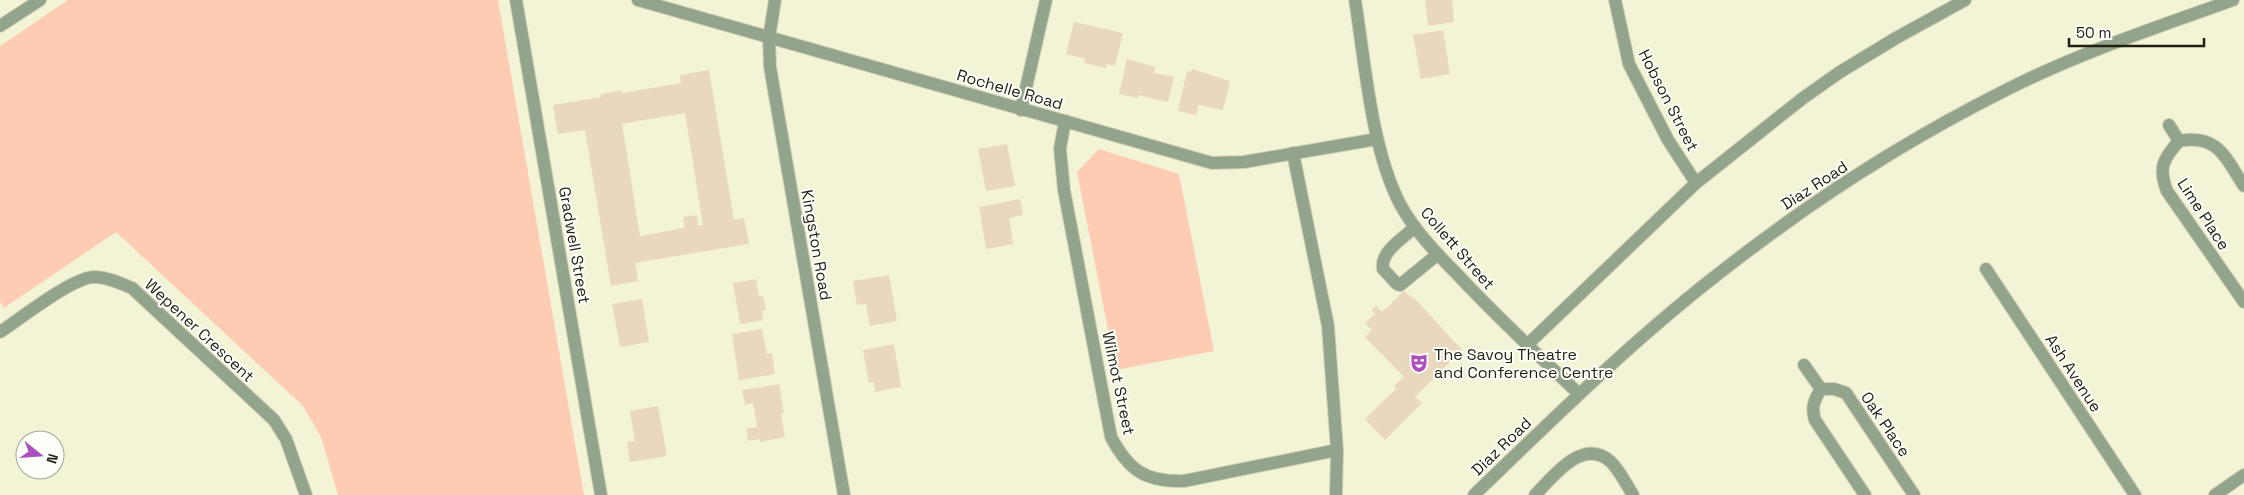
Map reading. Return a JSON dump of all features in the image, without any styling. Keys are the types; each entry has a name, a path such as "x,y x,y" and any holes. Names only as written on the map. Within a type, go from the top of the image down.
{"street":[{"path":"0,26 40,0"},
{"name":"Gradwell Street","path":"516,0 601,495"},
{"name":"Rochelle Road","path":"638,0 1021,110 1212,162 1244,162 1377,138"},
{"name":"Kingston Road","path":"775,0 769,38 770,67 844,495"},
{"path":"1021,110 1046,0"},
{"name":"Collett Street","path":"1355,0 1377,138 1396,194 1415,227 1438,254 1579,394"},
{"name":"Hobson Street","path":"1615,0 1629,64 1668,140 1696,183"},
{"path":"1528,344 1696,183 1803,98 1832,77 1896,38 1965,0"},
{"name":"Diaz Road","path":"1474,495 1579,394 1668,315 1737,259 1796,215 1942,124 2007,89 2056,67 2233,0"},
{"name":"Wilmot Street","path":"1065,121 1060,149 1064,190 1111,437 1120,454 1146,476 1163,481 1184,480 1337,450"},
{"path":"2169,125 2179,141 2203,140 2221,151 2244,186"},
{"name":"Lime Place","path":"2179,141 2167,155 2163,166 2163,180 2167,191 2244,302"},
{"path":"1294,153 1328,326 1337,450 1336,495"},
{"path":"1415,227 1387,253 1382,262 1383,269 1400,285 1438,254"},
{"name":"Ash Avenue","path":"1986,269 2135,495"},
{"name":"Wepener Crescent","path":"0,332 78,281 94,277 114,280 132,288 274,420 286,439 306,495"},
{"path":"1804,365 1821,389 1812,412 1815,420 1865,495"},
{"name":"Oak Place","path":"1821,389 1834,389 1846,393 1914,495"},
{"path":"1534,495 1568,461 1586,454 1598,455 1611,462 1633,495"},
{"path":"2215,495 2244,475"}],"shaded area":[{"path":"68,0 498,0 584,495 338,495 321,437 303,406 116,232 4,308 0,302 0,46"},
{"path":"1099,149 1179,174 1214,351 1116,370 1077,172"}],"building":[{"path":"1425,0 1452,0 1454,22 1428,26"},
{"path":"1074,22 1123,33 1115,66 1107,64 1106,68 1084,63 1086,59 1066,54"},
{"path":"1443,30 1450,74 1421,79 1413,35"},
{"path":"1127,59 1155,67 1154,73 1174,77 1168,102 1138,95 1137,98 1119,94"},
{"path":"1192,69 1230,81 1223,110 1199,105 1196,115 1178,111 1187,71 1191,72"},
{"path":"709,70 734,220 744,218 749,244 635,263 638,281 611,286 585,130 558,134 553,105 601,97 601,94 622,90 622,93 681,83 680,75","holes":["685,113 703,225 698,226 697,215 683,217 685,228 640,236 622,124"]},
{"path":"1007,144 1015,186 986,191 978,149"},
{"path":"1020,199 1023,215 1009,218 1013,244 986,249 979,207"},
{"path":"889,275 897,321 870,326 866,304 857,305 853,281"},
{"path":"756,279 759,296 763,296 766,310 762,311 763,320 740,324 733,283"},
{"name":"The Savoy Theatre and Conference Centre","path":"1404,291 1418,302 1462,350 1415,397 1422,403 1385,440 1365,419 1397,388 1394,386 1404,377 1365,337 1372,330 1365,323 1375,314 1372,310 1376,306 1382,312"},
{"path":"642,299 649,342 620,347 612,304"},
{"path":"762,329 767,354 772,353 775,374 739,380 732,334"},
{"path":"894,344 901,387 875,392 874,382 869,383 863,350"},
{"path":"779,384 784,413 781,413 785,437 760,442 759,439 748,441 746,429 757,427 753,403 745,405 742,390"},
{"path":"658,406 667,456 630,462 627,442 635,441 630,411"}],"place":[{"name":"The Savoy Theatre and Conference Centre","path":"1419,363"}]}
